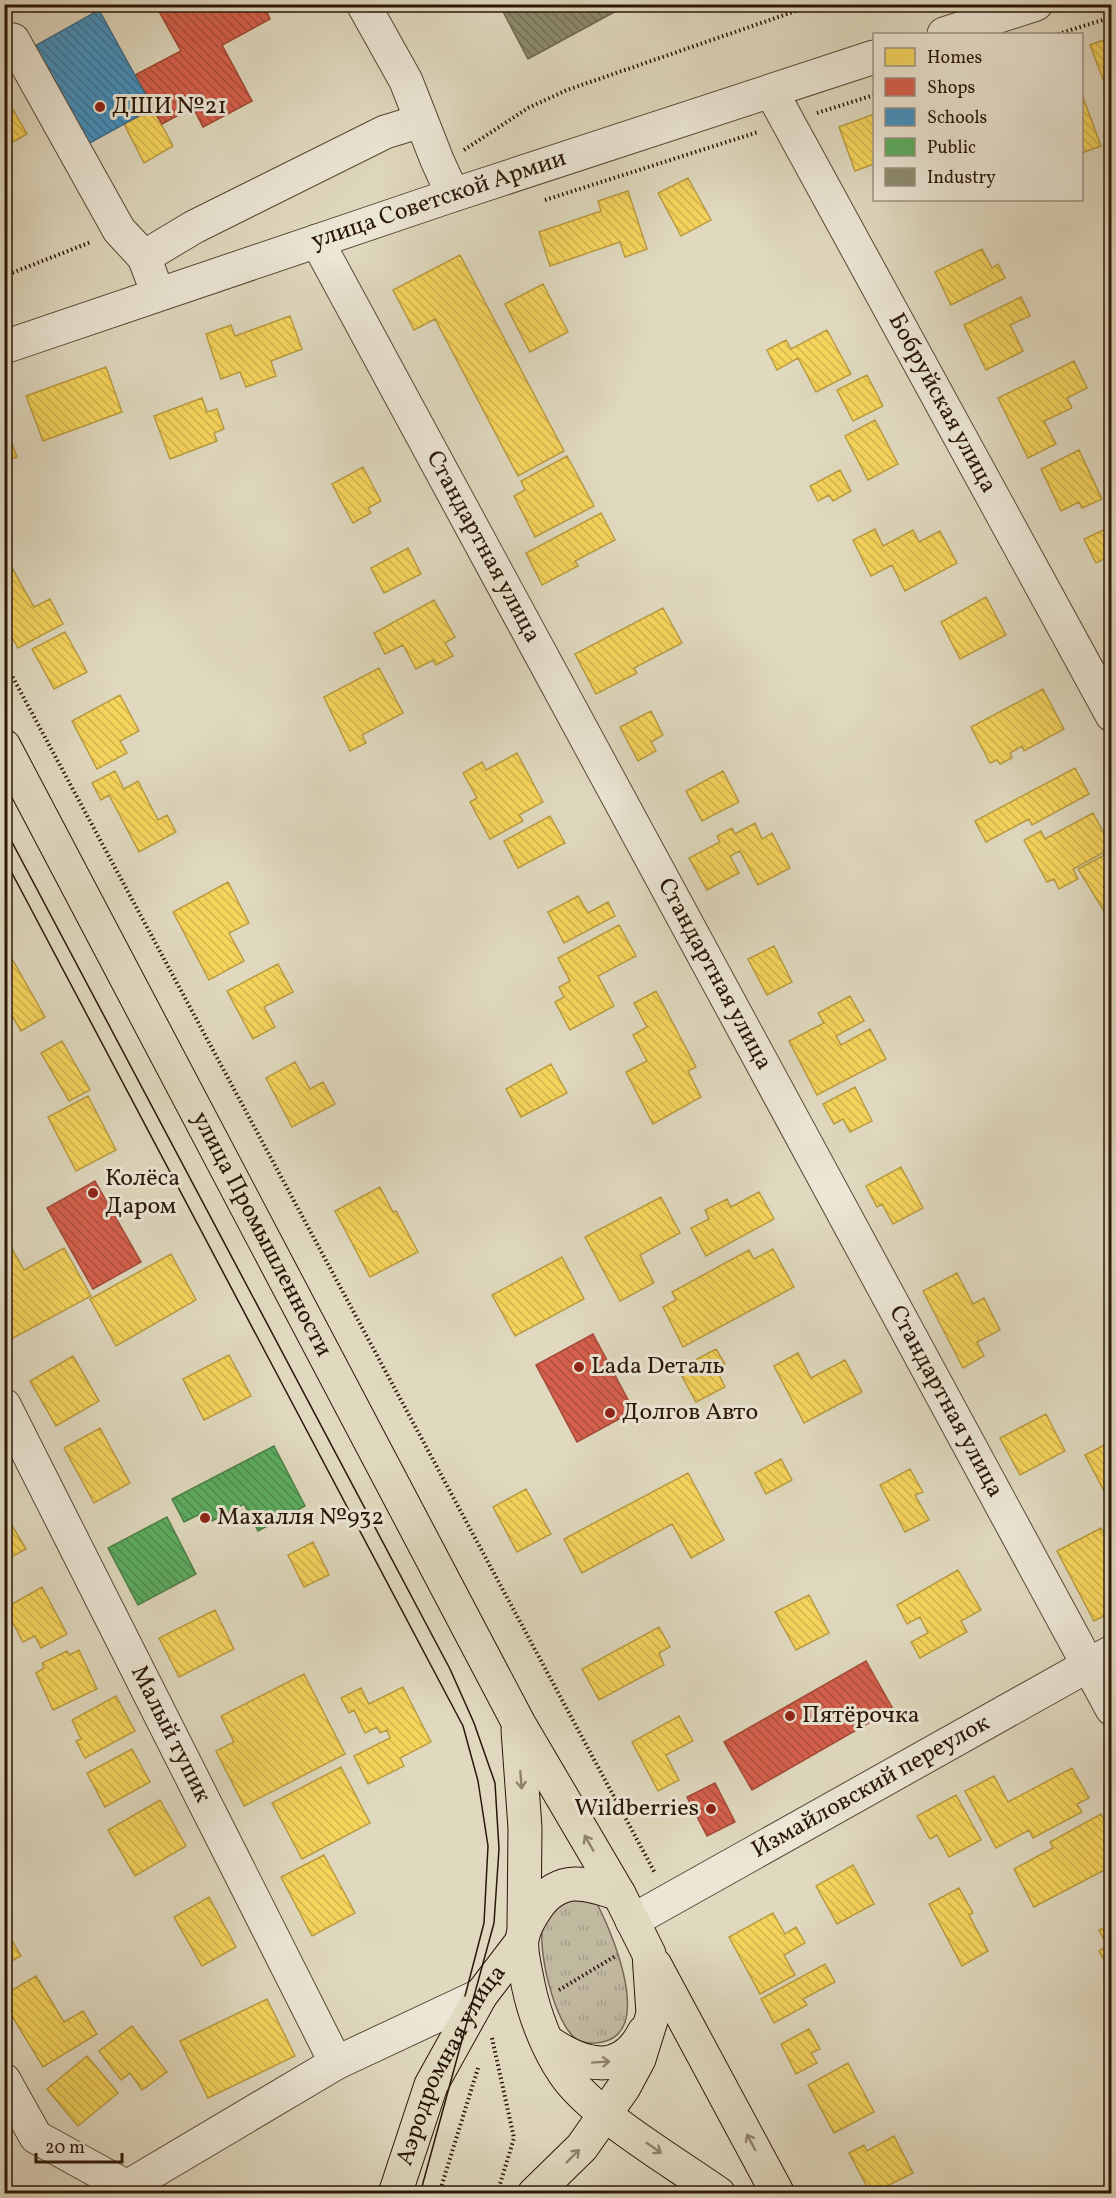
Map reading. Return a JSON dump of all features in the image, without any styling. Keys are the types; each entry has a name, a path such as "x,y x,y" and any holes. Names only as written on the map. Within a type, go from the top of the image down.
{"main road":[{"name":"улица Промышленности","path":"4,746 518,1722 625,1907"},
{"name":"улица Промышленности","path":"518,1722 525,1828 522,1935"},
{"path":"719,2193 606,2114 564,2074 532,2006 522,1935 540,1903 555,1889 588,1883 625,1907 778,2193"},
{"name":"Аэродромная улица","path":"395,2193 431,2085 481,1995 522,1935"},
{"path":"534,2193 582,2146 606,2114 639,2059 653,2014 649,1954"},
{"path":"548,2042 576,2059 588,2063 601,2064 618,2059 637,2046 646,2029 653,1997"}],"street":[{"path":"363,4 406,81 453,195"},
{"path":"947,33 1036,4"},
{"path":"13,40 119,230 144,257 158,295"},
{"name":"улица Советской Армии","path":"4,347 453,195 873,57"},
{"name":"Бобруйская улица","path":"771,91 1112,715"},
{"path":"144,257 194,226 385,132 421,121"},
{"name":"Стандартная улица","path":"317,241 1100,1658 1112,1709"},
{"name":"Малый тупик","path":"4,1405 336,2063"},
{"name":"Измайловский переулок","path":"625,1907 670,1899 1100,1658"},
{"path":"4,2080 36,2137 125,2190 336,2063 481,1995"}],"path":[{"path":"437,160 467,148 528,108 567,90 816,4"},
{"path":"1061,33 1112,17"},
{"path":"4,276 51,260 119,230"},
{"path":"4,661 670,1899"},
{"path":"487,2041 490,2030 514,2138 497,2193"},
{"path":"439,2193 480,2062"}],"green space":[{"path":"560,1898 595,1900 617,1951 627,1995 627,2014 621,2030 609,2040 585,2043 578,2040 562,2020 555,2003 545,1966 542,1932 545,1918"}],"building: Homes":[{"path":"155,4 263,4 270,19 222,45 252,101 203,127 193,107 162,124 135,75 181,51"},
{"path":"1112,37 1112,76 1103,79 1090,45"},
{"path":"4,94 27,134 4,147"},
{"path":"1083,97 1101,146 1083,153"},
{"path":"153,109 173,146 144,163 124,124"},
{"path":"153,109 173,146 144,163 124,124"},
{"path":"873,114 873,164 855,171 839,127"},
{"path":"688,178 711,220 681,236 658,193"},
{"path":"628,191 647,249 625,257 620,242 550,266 539,232 601,211 598,201"},
{"path":"982,249 992,268 998,264 1005,278 951,305 935,272"},
{"path":"460,255 564,451 518,476 435,319 414,330 393,290"},
{"path":"543,284 568,332 530,352 505,304"},
{"path":"1021,297 1030,316 1010,325 1023,351 986,370 964,325"},
{"path":"290,316 302,349 271,361 276,376 246,387 240,372 221,379 206,334 231,325 235,336"},
{"path":"827,330 851,374 816,392 798,358 777,370 767,350 786,340 791,349"},
{"path":"1074,361 1087,388 1067,398 1072,408 1044,421 1056,444 1028,458 998,398"},
{"path":"106,367 122,412 43,441 26,396"},
{"path":"867,375 883,406 853,421 837,390"},
{"path":"202,398 207,412 217,409 224,429 214,433 217,441 170,459 154,416"},
{"path":"875,420 898,464 868,480 845,436"},
{"path":"4,422 17,457 4,461"},
{"path":"1079,450 1102,499 1082,508 1079,502 1061,511 1041,469"},
{"path":"567,456 594,506 535,537 514,496 525,490 521,481"},
{"path":"363,467 381,501 368,508 371,513 353,523 332,484"},
{"path":"840,470 851,491 833,501 829,495 818,501 810,486"},
{"path":"601,513 615,540 575,561 578,566 542,585 526,553"},
{"path":"1112,526 1112,555 1096,563 1084,539"},
{"path":"875,529 883,546 913,530 919,542 940,531 957,563 905,591 892,565 871,576 853,540"},
{"path":"408,548 421,574 384,593 371,568"},
{"path":"5,555 34,607 50,599 63,624 18,648 4,623"},
{"path":"986,597 1006,635 960,659 941,622"},
{"path":"434,600 455,637 445,643 453,656 436,665 433,660 416,669 403,645 385,654 374,633"},
{"path":"663,608 682,643 634,668 637,673 596,694 575,654"},
{"path":"65,632 87,672 54,689 32,649"},
{"path":"379,668 403,713 362,735 366,743 350,751 324,697"},
{"path":"1043,689 1064,729 1024,751 1022,746 1010,753 1012,758 1000,764 997,760 990,763 971,727"},
{"path":"120,695 139,731 120,741 127,753 97,769 72,721"},
{"path":"651,711 663,735 651,742 656,751 638,761 620,727"},
{"path":"517,753 543,802 519,815 523,821 490,839 470,802 477,798 463,773 482,762 486,770"},
{"path":"1075,768 1089,794 1032,825 1029,819 986,842 975,821"},
{"path":"115,771 124,789 138,781 158,820 167,815 176,832 139,852 109,795 101,800 92,783"},
{"path":"723,771 739,802 702,821 686,791"},
{"path":"1093,813 1112,848 1073,869 1078,879 1059,889 1054,879 1047,882 1024,840 1041,831 1045,839"},
{"path":"550,816 565,843 518,868 504,841"},
{"path":"755,823 762,839 772,833 790,868 758,885 740,851 730,856 739,873 707,890 689,858 720,842 717,836 732,828 735,834"},
{"path":"1112,851 1112,914 1107,916 1078,869"},
{"path":"228,882 249,923 229,933 244,961 209,980 173,912"},
{"path":"578,896 588,913 608,902 615,916 564,943 548,912"},
{"path":"619,925 636,956 598,976 614,1006 570,1030 555,1002 564,997 559,987 570,981 558,958"},
{"path":"774,946 792,982 767,995 748,959"},
{"path":"7,950 45,1017 21,1031 4,1002 4,951"},
{"path":"278,964 293,992 264,1007 275,1027 253,1039 227,991"},
{"path":"656,991 696,1067 688,1071 701,1097 653,1124 626,1072 647,1061 633,1035 647,1027 634,1003"},
{"path":"850,996 864,1021 836,1036 841,1045 870,1029 886,1059 817,1095 789,1041 824,1023 818,1013"},
{"path":"62,1041 90,1090 69,1101 41,1053"},
{"path":"295,1062 310,1089 323,1082 335,1104 292,1127 266,1078"},
{"path":"551,1064 567,1093 521,1117 506,1089"},
{"path":"855,1087 872,1121 850,1132 843,1119 834,1124 823,1104"},
{"path":"88,1096 116,1150 76,1171 48,1117"},
{"path":"901,1167 923,1208 893,1224 882,1204 877,1207 866,1186"},
{"path":"380,1187 418,1252 370,1277 335,1211"},
{"path":"759,1192 774,1219 706,1256 691,1228 709,1219 705,1210 727,1199 731,1207"},
{"path":"661,1197 680,1233 640,1255 654,1283 620,1301 585,1237"},
{"path":"6,1238 24,1270 64,1248 91,1296 4,1343"},
{"path":"773,1249 794,1287 683,1347 663,1307 676,1300 672,1292 749,1250 754,1259"},
{"path":"171,1254 196,1300 116,1346 90,1299"},
{"path":"562,1257 584,1299 515,1336 492,1295"},
{"path":"957,1273 973,1304 984,1298 1000,1330 977,1342 984,1356 963,1368 923,1291"},
{"path":"716,1349 725,1364 716,1369 725,1387 696,1402 678,1369"},
{"path":"798,1353 811,1378 845,1360 862,1392 804,1423 774,1366"},
{"path":"229,1355 251,1396 204,1420 183,1379"},
{"path":"73,1356 99,1401 56,1426 30,1381"},
{"path":"1046,1414 1065,1451 1020,1475 1000,1438"},
{"path":"100,1428 130,1483 94,1503 64,1448"},
{"path":"1112,1441 1112,1501 1110,1502 1085,1455"},
{"path":"781,1459 792,1480 766,1494 755,1473"},
{"path":"910,1469 923,1492 915,1495 929,1520 905,1532 880,1485"},
{"path":"688,1473 724,1540 691,1558 672,1524 582,1573 564,1539"},
{"path":"526,1489 551,1534 517,1552 493,1507"},
{"path":"4,1512 26,1549 4,1561"},
{"path":"1101,1528 1112,1548 1112,1612 1094,1621 1057,1551"},
{"path":"313,1542 329,1575 304,1587 288,1555"},
{"path":"958,1570 981,1610 961,1621 967,1632 920,1658 911,1642 928,1633 920,1617 907,1624 897,1605"},
{"path":"42,1587 67,1634 41,1648 35,1636 23,1642 5,1608"},
{"path":"809,1595 829,1633 796,1650 775,1612"},
{"path":"215,1610 234,1649 179,1677 159,1638"},
{"path":"659,1627 670,1647 659,1653 664,1665 599,1700 582,1669"},
{"path":"79,1650 97,1689 53,1710 36,1673 44,1668 42,1663 67,1651 69,1655"},
{"path":"304,1674 345,1754 244,1806 216,1751 234,1742 221,1716"},
{"path":"403,1687 431,1742 400,1758 404,1766 368,1784 354,1756 390,1738 387,1730 380,1733 377,1727 365,1733 354,1710 349,1713 341,1698 361,1688 369,1704"},
{"path":"116,1696 135,1731 85,1758 76,1741 81,1739 72,1720"},
{"path":"679,1716 693,1741 666,1755 679,1780 658,1791 632,1742"},
{"path":"132,1749 150,1782 105,1807 87,1773"},
{"path":"341,1767 370,1823 302,1859 272,1803"},
{"path":"1072,1768 1089,1798 1077,1804 1082,1812 1033,1838 1029,1830 996,1848 965,1791 994,1776 1008,1802"},
{"path":"956,1795 981,1840 949,1857 937,1835 930,1839 917,1816"},
{"path":"160,1800 186,1846 135,1876 108,1830"},
{"path":"1101,1814 1112,1835 1112,1866 1034,1907 1014,1869 1053,1848 1050,1842"},
{"path":"324,1855 355,1913 312,1936 281,1877"},
{"path":"853,1865 874,1904 837,1924 816,1886"},
{"path":"959,1888 973,1913 969,1915 988,1951 962,1966 929,1904"},
{"path":"209,1897 236,1947 202,1966 174,1917"},
{"path":"773,1913 785,1934 796,1927 805,1943 784,1955 795,1975 760,1994 729,1937"},
{"path":"1112,1924 1112,1974 1099,1951 1107,1946 1099,1930"},
{"path":"4,1927 21,1956 4,1965"},
{"path":"825,1964 835,1982 803,1999 807,2005 774,2023 761,1999"},
{"path":"36,1976 64,2022 83,2011 97,2034 43,2067 4,2003 4,1995"},
{"path":"267,1999 295,2056 208,2098 180,2041"},
{"path":"132,2026 167,2072 142,2090 130,2073 121,2080 99,2051"},
{"path":"809,2029 820,2049 811,2053 817,2063 796,2074 781,2044"},
{"path":"87,2056 118,2093 78,2126 47,2089"},
{"path":"848,2063 874,2112 834,2133 808,2085"},
{"path":"894,2136 913,2173 871,2194 849,2153 864,2145 867,2151"}],"building: Shops":[{"path":"155,4 263,4 270,19 222,45 252,101 203,127 193,107 162,124 135,75 181,51"},
{"path":"95,1181 141,1262 93,1289 47,1208"},
{"path":"593,1334 634,1411 577,1442 536,1365"},
{"path":"866,1661 893,1709 752,1790 724,1742"},
{"name":"Wildberries","path":"715,1783 735,1822 707,1836 687,1797"}],"building: Schools":[{"path":"99,10 153,108 79,149 26,51"},
{"path":"99,10 153,108 79,149 26,51"}],"building: Public":[{"path":"274,1446 305,1506 258,1531 244,1504 212,1521 206,1511 184,1522 172,1499"},
{"path":"167,1517 196,1574 138,1605 108,1548"}],"building: Industry":[{"path":"499,4 629,4 528,59"}],"tram line":[{"path":"4,827 450,1669 474,1723 495,1783 499,1849 494,1923 420,2194"},
{"path":"4,858 463,1726 478,1781 488,1846 484,1923 465,1996"}],"place":[{"name":"ДШИ №21","path":"100,107"},
{"name":"Колёса Даром","path":"93,1193"},
{"name":"Lada Dеталь","path":"579,1367"},
{"name":"Долгов Авто","path":"610,1413"},
{"name":"Махалля №932","path":"205,1518"},
{"name":"Пятёрочка","path":"790,1716"},
{"name":"Wildberries","path":"711,1809"}]}
